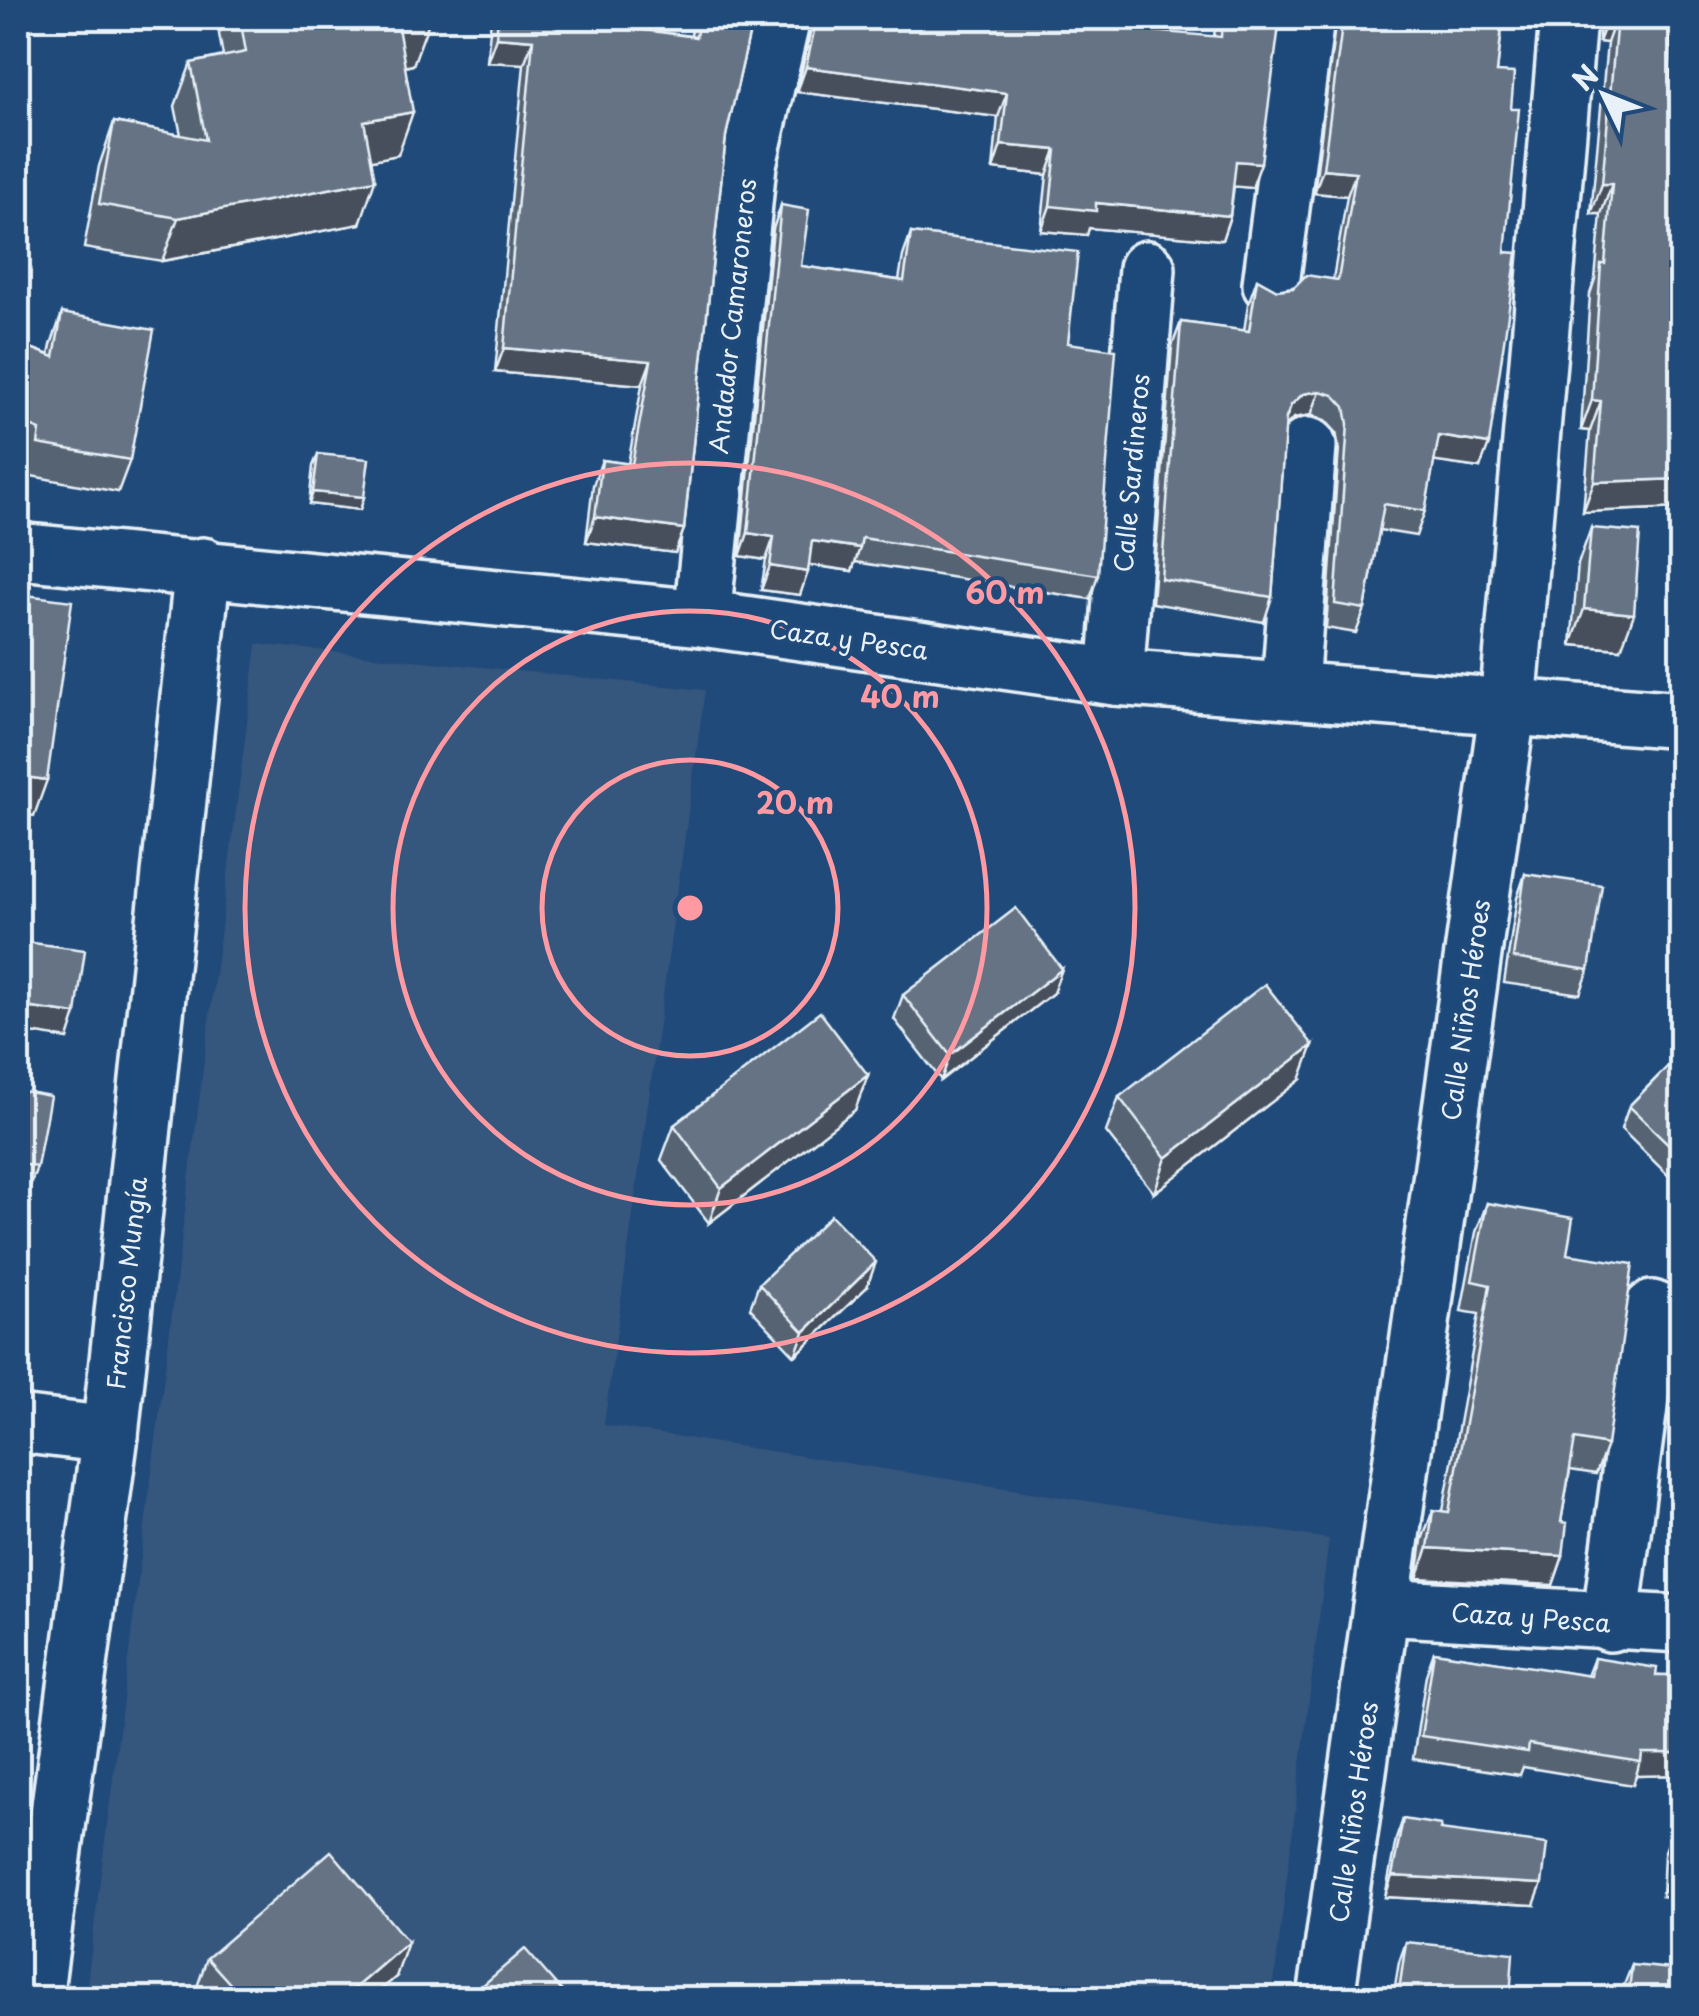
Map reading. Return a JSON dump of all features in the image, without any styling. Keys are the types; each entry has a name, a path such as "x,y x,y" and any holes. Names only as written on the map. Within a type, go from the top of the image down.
{"street":[{"name":"Andador Camaroneros","path":"702,618 748,164 782,18"},
{"path":"1271,284 1306,18"},
{"name":"Calle Niños Héroes","path":"1326,1998 1508,705 1568,18"},
{"name":"Calle Sardineros","path":"1115,677 1147,269"},
{"path":"1290,687 1308,446"},
{"name":"Caza y Pesca","path":"18,551 203,566 702,618 1115,677 1290,687 1682,720"},
{"name":"Francisco Mungía","path":"34,1998 110,1436 203,566"},
{"path":"1610,1623 1652,1309"},
{"path":"18,1424 110,1436"},
{"name":"Caza y Pesca","path":"1381,1607 1610,1623 1682,1624"}],"shaded area":[{"path":"257,644 705,690 604,1425 1329,1539 1272,1998 85,1998"}],"building":[{"path":"240,18 428,18 429,22 398,27 413,112 364,121 375,180 178,218 99,204 114,122 206,140 191,63 246,52"},
{"path":"498,18 616,18 615,26 696,37 699,18 753,18 726,136 684,529 595,517 602,460 632,464 651,361 504,348 533,40 496,37"},
{"path":"817,18 1047,18 1046,22 1221,37 1222,18 1280,18 1261,163 1236,161 1230,216 1096,203 1096,211 1050,206 1056,150 1001,145 1007,93 806,67"},
{"path":"1343,18 1503,18 1497,72 1514,73 1511,109 1519,109 1505,252 1517,253 1489,444 1439,436 1425,511 1384,504 1365,609 1335,604 1348,424 1345,407 1334,395 1320,391 1303,394 1291,405 1286,418 1272,597 1161,579 1181,322 1249,331 1257,279 1277,290 1293,288 1306,275 1338,280 1356,172 1323,169"},
{"path":"1617,18 1671,18 1669,99 1682,100 1682,479 1594,482 1601,401 1592,400 1601,264 1605,264 1612,184 1602,184"},
{"path":"781,205 809,210 801,266 904,281 911,233 1078,252 1068,343 1116,350 1098,575 862,538 860,548 812,541 808,572 770,566 774,537 748,533"},
{"path":"62,313 154,330 130,460 38,444 40,430 18,421 18,343 54,357"},
{"path":"318,454 369,459 364,497 313,492"},
{"path":"1591,528 1640,532 1634,614 1584,609"},
{"path":"18,594 72,601 47,780 18,776"},
{"path":"1525,874 1602,885 1589,970 1513,958"},
{"path":"1016,908 1062,969 950,1055 903,995"},
{"path":"18,941 85,950 76,1014 18,1006"},
{"path":"1265,984 1313,1045 1166,1158 1119,1097"},
{"path":"820,1012 868,1075 721,1188 674,1125"},
{"path":"1682,1052 1682,1157 1629,1106"},
{"path":"18,1090 50,1096 37,1167 18,1163"},
{"path":"1487,1203 1573,1218 1567,1254 1633,1264 1607,1445 1575,1439 1561,1522 1567,1523 1563,1556 1428,1548 1433,1510 1449,1512 1490,1285 1472,1281"},
{"path":"831,1215 876,1262 804,1332 759,1284"},
{"path":"1434,1652 1591,1676 1594,1658 1657,1668 1656,1675 1682,1675 1682,1753 1642,1753 1641,1762 1529,1744 1528,1752 1421,1736"},
{"path":"1403,1819 1441,1825 1440,1830 1547,1844 1542,1884 1392,1876"},
{"path":"1673,1829 1682,1830 1682,1872 1670,1871"},
{"path":"331,1851 408,1942 343,1998 243,1998 207,1958"},
{"path":"1406,1942 1513,1953 1510,1998 1398,1998"},
{"path":"525,1949 568,1998 468,1998"},
{"path":"1632,1965 1682,1970 1682,1998 1628,1998"}]}
